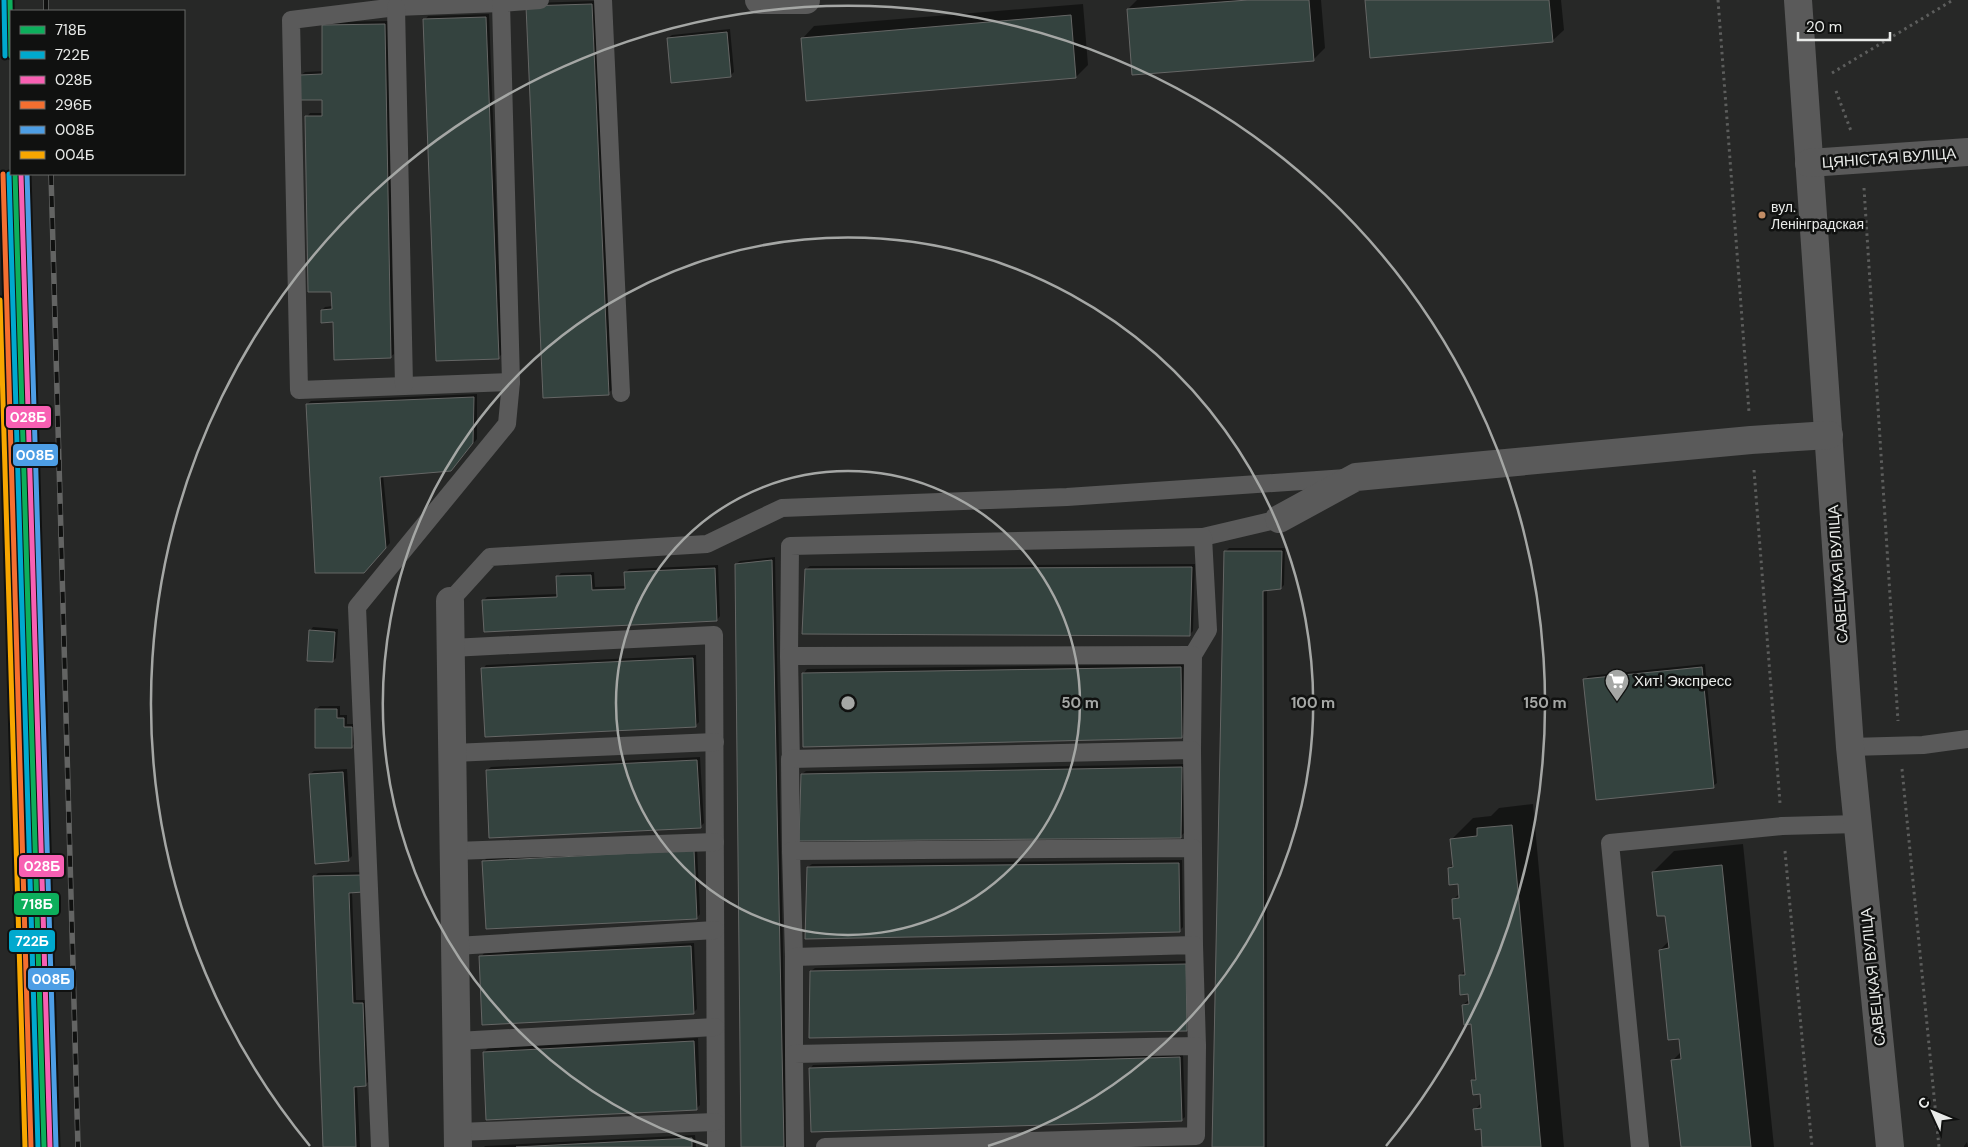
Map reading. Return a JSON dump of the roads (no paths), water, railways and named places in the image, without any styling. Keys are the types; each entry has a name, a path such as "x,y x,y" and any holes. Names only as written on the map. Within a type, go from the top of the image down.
{"street":[{"path":"759,0 797,0"},
{"name":"САВЕЦКАЯ ВУЛІЦА","path":"1798,0 1850,746 1890,1147"},
{"name":"ЦЯНІСТАЯ ВУЛІЦА","path":"1809,163 1968,152"},
{"path":"1279,519 1356,477 1751,440 1829,435"},
{"path":"450,601 458,1140"}],"lane":[{"path":"511,382 404,384 299,390 291,20 396,7 540,0"},
{"path":"602,0 621,393"},
{"path":"380,1147 357,607 507,424 511,382 501,3"},
{"path":"396,7 404,384"},
{"path":"450,601 490,557 707,544 782,508 1068,497 1356,477"},
{"path":"795,1147 789,656 790,546 1203,537 1279,519"},
{"path":"825,1147 997,1145 1196,1136 1197,1046 1192,750 1193,655 1208,630 1203,537"},
{"path":"451,648 714,635 716,742 716,1147"},
{"path":"789,656 1193,655"},
{"path":"1850,746 1924,745 1968,739"},
{"path":"453,753 716,742"},
{"path":"791,764 790,760 1192,750"},
{"path":"1640,1147 1610,843 1782,826 1858,824"},
{"path":"455,851 715,842"},
{"path":"791,851 1193,848"},
{"path":"456,946 715,930"},
{"path":"794,957 1194,945"},
{"path":"457,1041 715,1027"},
{"path":"794,1054 1197,1046"},
{"path":"458,1140 715,1122"}],"railway":[{"path":"46,0 46,10"},
{"path":"51,175 78,1147"}],"place":[{"name":"вул. Ленінградская","path":"1762,215"},
{"name":"Хит! Экспресс","path":"1617,702"}]}
